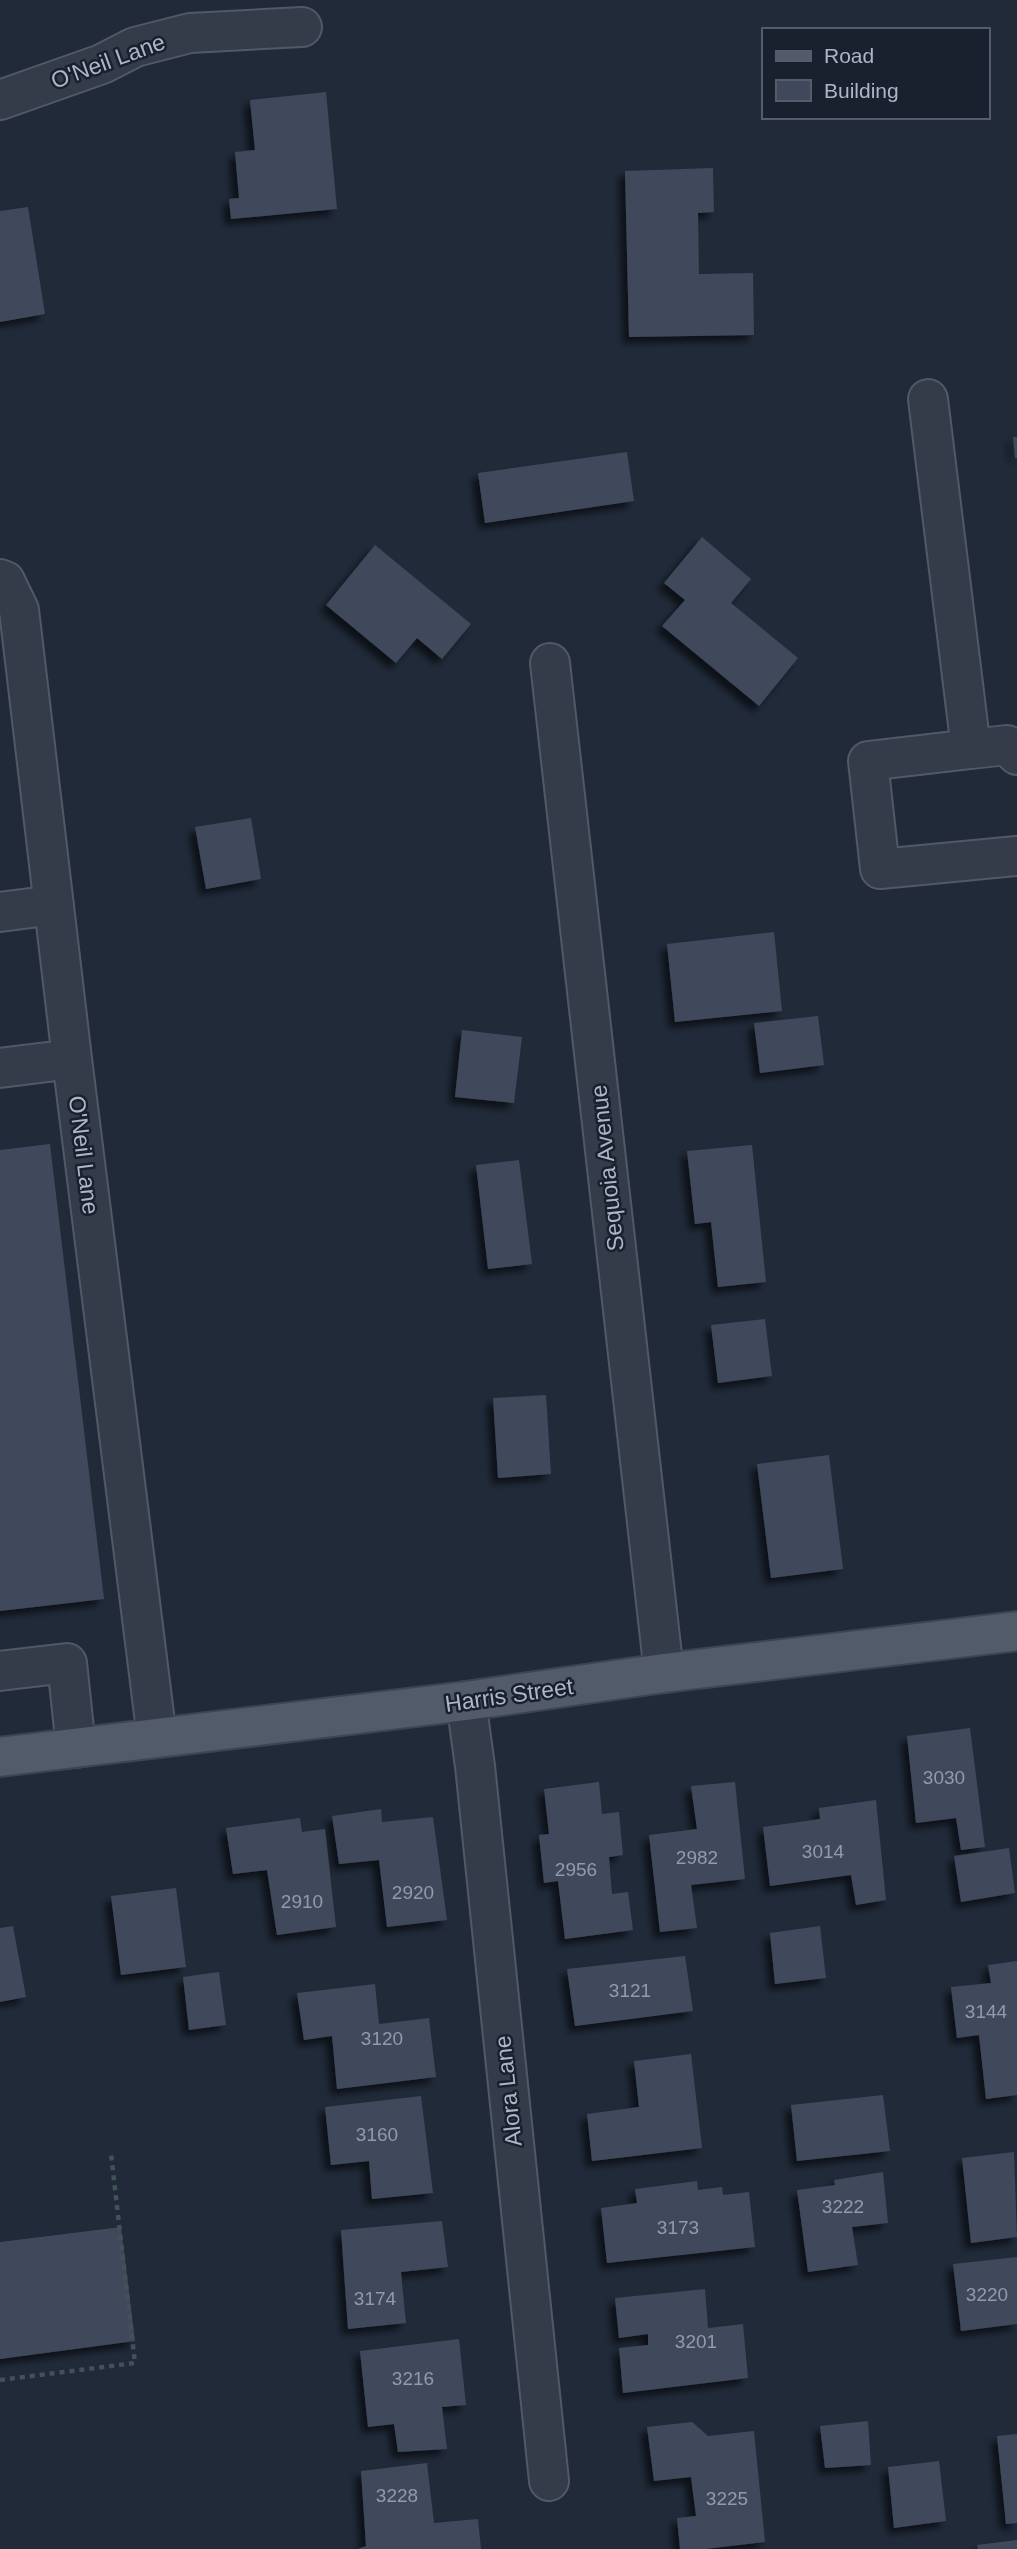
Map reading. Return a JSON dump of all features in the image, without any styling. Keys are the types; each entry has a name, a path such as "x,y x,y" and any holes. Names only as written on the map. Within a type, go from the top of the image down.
{"main road":[{"name":"Harris Street","path":"0,1757 1017,1631"}],"street":[{"name":"O'Neil Lane","path":"0,100 102,64 135,47 190,33 302,27"},
{"path":"928,399 971,749"},
{"name":"O'Neil Lane","path":"0,579 5,581 19,610 157,1738"},
{"name":"Sequoia Avenue","path":"550,663 664,1673"},
{"path":"1017,755 1007,745 868,761 880,869 1017,856"},
{"path":"0,912 54,905"},
{"path":"0,1068 72,1059"},
{"path":"0,1671 67,1664 76,1748"},
{"name":"Alora Lane","path":"466,1701 549,2481"}],"path":[{"path":"0,2380 135,2363 111,2154"}],"building":[{"path":"326,92 337,209 231,219 229,199 239,198 235,152 255,150 250,100"},
{"path":"713,168 714,212 698,213 699,274 753,273 754,335 629,337 625,171"},
{"path":"28,207 45,314 0,322 0,211"},
{"path":"1013,437 1017,437 1017,458 1015,458"},
{"path":"627,452 634,501 485,523 478,473"},
{"path":"702,537 751,579 731,603 798,658 759,706 662,626 685,600 664,583"},
{"path":"375,545 471,624 442,659 417,638 396,663 326,605"},
{"path":"251,818 261,879 206,889 195,827"},
{"path":"774,932 782,1011 675,1022 667,944"},
{"path":"818,1016 824,1065 760,1073 754,1023"},
{"path":"462,1030 522,1037 514,1103 455,1097"},
{"path":"50,1144 104,1599 0,1611 0,1150"},
{"path":"752,1145 766,1282 718,1287 711,1222 695,1224 687,1151"},
{"path":"519,1160 532,1264 488,1269 476,1165"},
{"path":"765,1319 772,1376 718,1383 711,1325"},
{"path":"546,1395 551,1474 498,1478 493,1398"},
{"path":"829,1455 843,1569 771,1578 757,1464"},
{"path":"970,1728 985,1847 961,1850 956,1818 916,1823 907,1736"},
{"path":"599,1782 602,1814 619,1812 623,1855 609,1857 612,1894 628,1892 633,1930 565,1939 558,1881 544,1883 539,1835 549,1834 544,1789"},
{"path":"735,1782 745,1879 691,1885 697,1928 660,1932 649,1835 697,1829 691,1786"},
{"path":"876,1800 886,1900 856,1905 851,1875 770,1886 763,1827 820,1819 819,1808"},
{"path":"381,1809 382,1822 433,1817 447,1920 387,1927 379,1860 339,1864 332,1816"},
{"path":"300,1818 302,1832 325,1829 336,1927 277,1935 267,1870 233,1874 226,1828"},
{"path":"1009,1848 1015,1893 961,1902 954,1856"},
{"path":"176,1888 186,1967 121,1975 111,1896"},
{"path":"13,1926 26,1997 0,2002 0,1928"},
{"path":"820,1926 826,1978 775,1984 770,1933"},
{"path":"685,1956 693,2011 575,2026 567,1969"},
{"path":"1017,1961 1017,2095 986,2099 979,2035 957,2038 951,1987 991,1983 988,1965"},
{"path":"219,1972 226,2025 189,2030 183,1977"},
{"path":"375,1984 379,2024 429,2018 436,2077 337,2089 332,2036 304,2040 297,1993"},
{"path":"691,2054 702,2148 592,2161 587,2114 639,2107 634,2061"},
{"path":"883,2095 890,2151 797,2161 791,2105"},
{"path":"421,2096 433,2193 372,2199 369,2161 331,2165 325,2107"},
{"path":"1014,2152 1017,2237 971,2243 962,2158"},
{"path":"883,2172 888,2223 852,2227 858,2265 808,2272 797,2190 835,2185 834,2180"},
{"path":"697,2181 698,2190 722,2187 723,2195 749,2192 755,2247 607,2263 601,2208 637,2203 635,2189"},
{"path":"442,2221 448,2267 401,2272 406,2323 348,2329 341,2230"},
{"path":"121,2227 135,2341 0,2359 0,2242"},
{"path":"1017,2257 1017,2324 961,2331 953,2264"},
{"path":"705,2289 708,2328 743,2324 748,2378 623,2393 619,2348 648,2345 648,2334 619,2338 615,2298"},
{"path":"459,2339 466,2405 442,2407 447,2449 398,2452 394,2424 368,2427 360,2351"},
{"path":"868,2421 871,2465 825,2468 820,2426"},
{"path":"692,2422 708,2436 754,2431 765,2542 680,2549 677,2518 696,2516 691,2477 654,2481 647,2427"},
{"path":"1017,2434 1017,2523 1006,2524 997,2436"},
{"path":"939,2461 946,2521 894,2528 888,2467"},
{"path":"427,2463 434,2523 478,2519 481,2549 358,2549 366,2546 361,2471"},
{"path":"1017,2540 1017,2549 978,2549 977,2545"}]}
